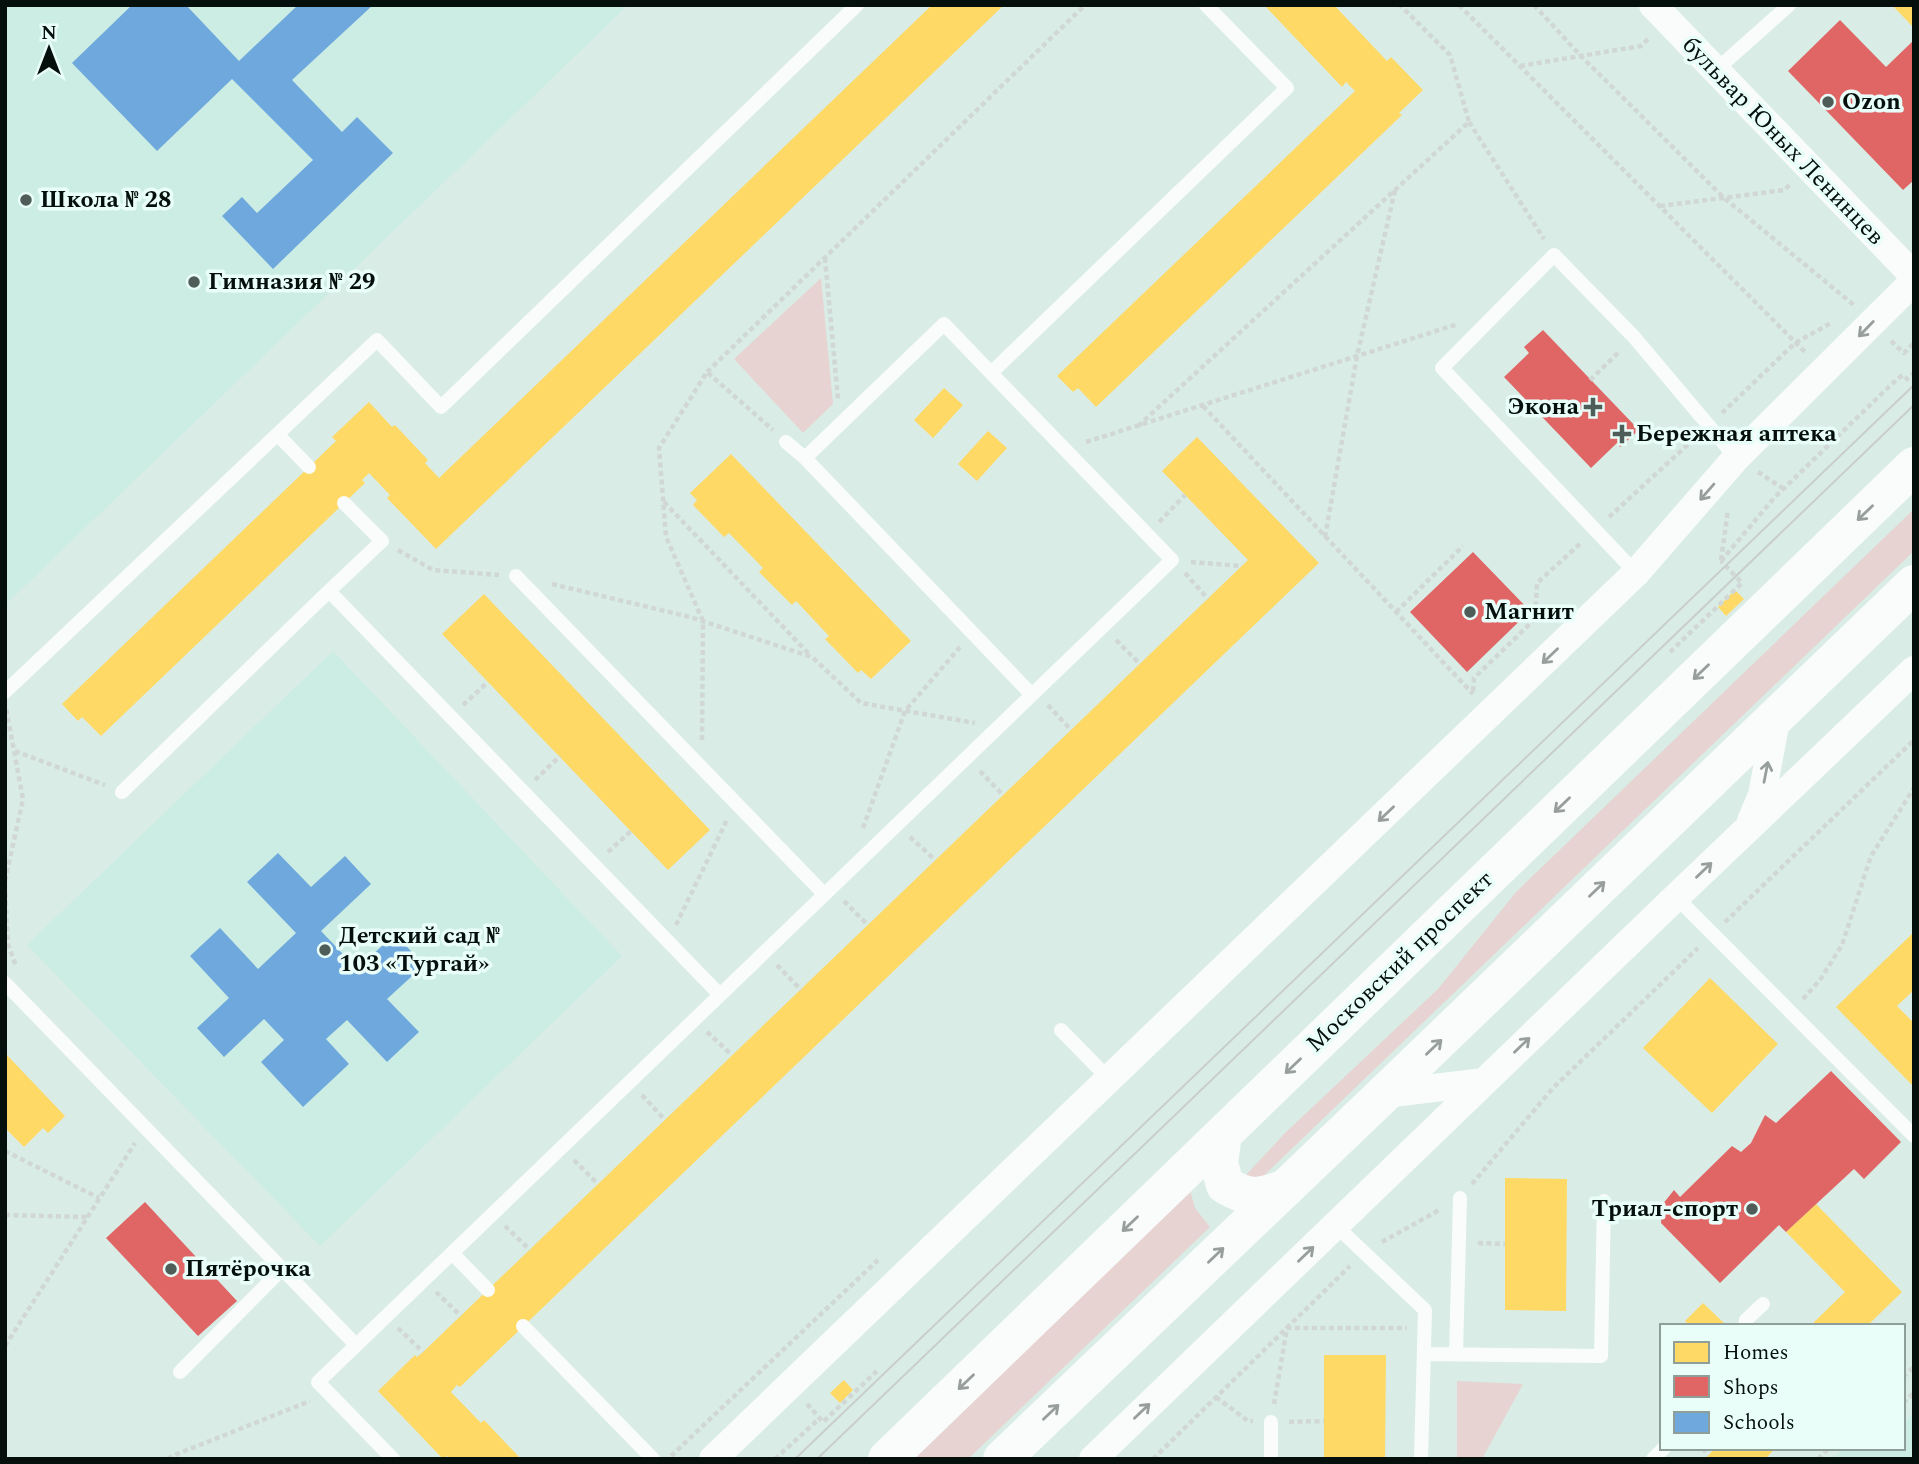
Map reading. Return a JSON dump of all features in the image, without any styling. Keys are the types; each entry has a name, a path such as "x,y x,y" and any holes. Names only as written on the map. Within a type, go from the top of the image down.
{"main road":[{"name":"Московский проспект","path":"887,1459 1914,466"},
{"path":"1002,1459 1914,584"},
{"path":"1223,1134 1219,1163 1225,1185 1241,1195 1264,1196 1286,1188"}],"street":[{"name":"бульвар Юных Ленинцев","path":"1660,13 1914,279"},
{"path":"713,1459 1636,573 1736,458 1914,279"},
{"path":"1093,1459 1914,670"},
{"path":"1749,827 1762,796 1777,715"},
{"path":"1384,1094 1484,1082"}],"lane":[{"path":"5,692 377,340 441,407 857,5"},
{"path":"992,373 1287,88 1206,5"},
{"path":"1715,71 1789,5"},
{"path":"1636,573 1442,368 1554,256 1634,337 1736,458"},
{"path":"393,1459 318,1382 1172,560 944,324 805,458"},
{"path":"278,435 309,467"},
{"path":"786,442 805,458 972,633 1034,693"},
{"path":"122,792 382,541 344,503"},
{"path":"516,576 735,803 828,891"},
{"path":"329,591 720,995"},
{"path":"1676,897 1914,1136"},
{"path":"5,983 356,1345"},
{"path":"1061,1030 1109,1079"},
{"path":"1456,1354 1460,1198"},
{"path":"1425,1354 1601,1356 1604,1201"},
{"path":"1335,1225 1425,1310 1420,1459"},
{"path":"452,1253 488,1290"},
{"path":"180,1372 282,1269"},
{"path":"1745,1324 1746,1320 1763,1304"},
{"path":"523,1326 653,1459"},
{"path":"1271,1422 1271,1459"}],"path":[{"path":"702,768 704,621 666,537 659,448 707,372 1085,5"},
{"path":"1400,5 1450,55 1469,122 1554,256"},
{"path":"1458,5 1825,371"},
{"path":"1534,5 1581,56 1723,197 1858,309 1847,314"},
{"path":"1519,66 1641,46 1660,13"},
{"path":"1138,426 1469,122"},
{"path":"1659,206 1785,190 1809,167"},
{"path":"1325,537 1357,356 1395,190"},
{"path":"825,257 841,424"},
{"path":"1065,449 1499,310"},
{"path":"1203,405 1473,694 1474,678 1535,619 1537,583 1795,343 1837,320"},
{"path":"1590,380 1634,337"},
{"path":"707,372 786,442"},
{"path":"1670,652 1742,583 1721,561 1774,498 1897,379 1903,375 1907,379 1914,373"},
{"path":"1147,533 1185,495"},
{"path":"663,502 861,704 998,727"},
{"path":"382,541 433,570 516,576 704,621 812,657"},
{"path":"1396,612 1463,546"},
{"path":"1172,560 1242,566"},
{"path":"1172,560 1208,599"},
{"path":"1103,626 1140,664"},
{"path":"848,872 905,711 972,633"},
{"path":"450,716 488,682"},
{"path":"1034,693 1071,730"},
{"path":"5,704 23,799 5,883 8,944 17,967"},
{"path":"1553,1088 1914,740"},
{"path":"14,751 122,792"},
{"path":"523,792 559,756"},
{"path":"967,757 1003,796"},
{"path":"1790,1012 1820,980 1842,945 1871,856 1914,788"},
{"path":"668,942 735,803"},
{"path":"897,825 935,860"},
{"path":"594,865 631,831"},
{"path":"828,891 867,925"},
{"path":"764,952 801,990"},
{"path":"695,1020 733,1055"},
{"path":"630,1083 665,1119"},
{"path":"5,1346 145,1127"},
{"path":"561,1148 598,1184"},
{"path":"5,1150 99,1198"},
{"path":"493,1214 530,1250"},
{"path":"5,1215 87,1217"},
{"path":"1459,1243 1505,1244"},
{"path":"1153,1459 1364,1252"},
{"path":"668,1459 879,1259"},
{"path":"424,1280 461,1316"},
{"path":"386,1316 423,1352"},
{"path":"1287,1328 1425,1328"},
{"path":"1271,1422 1287,1328"},
{"path":"789,1386 823,1422 877,1371"},
{"path":"168,1459 330,1393"},
{"path":"1216,1397 1248,1421 1324,1421"},
{"path":"775,1459 820,1418"},
{"path":"1705,1450 1709,1455"}],"shaded area":[{"name":"Гимназия № 29","path":"5,5 622,5 625,8 5,605"},
{"path":"821,278 833,404 803,433 734,359"},
{"path":"1914,509 1914,551 1253,1186 1245,1176 1285,1133 1438,989 1516,892"},
{"name":"Детский сад № 103 «Тургай»","path":"333,651 622,956 320,1246 27,945"},
{"path":"1190,1190 1195,1208 1210,1227 968,1459 908,1459"},
{"path":"1457,1381 1523,1384 1482,1459 1457,1459"},
{"path":"1914,1413 1914,1459 1833,1459 1842,1450 1905,1450 1905,1421"}],"building: Homes":[{"path":"932,5 1004,5 436,549 387,498 390,495 369,473 362,480 365,483 101,736 82,717 78,721 62,704 336,441 332,437 369,402 428,460 425,463 439,478"},
{"path":"1264,5 1334,5 1387,61 1391,57 1423,90 1399,113 1402,115 1096,407 1078,388 1073,392 1057,376 1355,91 1346,82 1342,87"},
{"path":"1892,5 1914,5 1914,28"},
{"path":"944,388 963,405 933,438 914,420"},
{"path":"988,431 1007,448 977,481 958,464"},
{"path":"1197,437 1319,563 460,1387 457,1385 451,1392 481,1423 484,1420 521,1459 450,1459 447,1456 443,1459 378,1391 415,1355 417,1357 423,1352 1248,560 1162,471"},
{"path":"731,454 911,641 871,679 861,670 858,673 825,639 829,636 796,601 792,605 759,572 763,568 729,533 724,537 693,505 697,500 690,493"},
{"path":"1735,590 1744,599 1726,616 1718,607"},
{"path":"484,594 710,830 668,870 442,634"},
{"path":"1914,932 1914,990 1897,1006 1914,1023 1914,1087 1836,1007"},
{"path":"1710,978 1778,1044 1712,1113 1643,1048"},
{"path":"5,1053 65,1116 48,1133 43,1128 24,1147 5,1128"},
{"path":"1505,1178 1567,1179 1566,1311 1505,1310"},
{"path":"1816,1204 1902,1292 1869,1324 1812,1324 1845,1292 1786,1232"},
{"path":"1703,1303 1725,1324 1688,1324 1685,1321"},
{"path":"1324,1355 1386,1355 1385,1459 1324,1459"},
{"path":"844,1380 853,1390 840,1403 830,1393"},
{"path":"1713,1450 1774,1450 1765,1459 1705,1459"}],"building: Shops":[{"path":"1840,20 1886,67 1914,40 1914,180 1903,190 1788,71"},
{"path":"1543,330 1639,430 1620,447 1617,443 1591,468 1504,377 1529,353 1524,347"},
{"name":"Магнит","path":"1473,552 1530,611 1467,672 1410,612"},
{"path":"1831,1071 1901,1142 1864,1179 1854,1169 1786,1232 1779,1225 1720,1283 1661,1223 1662,1205 1674,1190 1680,1197 1732,1146 1741,1152 1751,1143 1765,1115 1776,1123"},
{"name":"Пятёрочка","path":"145,1202 237,1301 198,1336 106,1238"}],"building: Schools":[{"path":"132,5 186,5 239,61 298,5 373,5 292,80 342,132 357,117 393,153 273,269 222,216 242,197 257,213 313,160 232,79 157,151 72,63"},
{"path":"278,853 311,887 345,856 371,884 321,931 357,969 395,934 424,965 387,999 419,1032 387,1062 347,1020 326,1039 349,1064 303,1107 261,1062 284,1040 264,1019 224,1057 197,1028 229,998 190,956 220,928 258,969 296,933 247,882"}],"tram line":[{"path":"795,1459 1914,385"},
{"path":"817,1459 1914,405"}],"place":[{"name":"Ozon","path":"1828,102"},
{"name":"Школа № 28","path":"26,200"},
{"name":"Гимназия № 29","path":"194,282"},
{"name":"Экона","path":"1593,407"},
{"name":"Бережная аптека","path":"1622,434"},
{"name":"Магнит","path":"1470,612"},
{"name":"Детский сад № 103 «Тургай»","path":"325,950"},
{"name":"Триал-спорт","path":"1752,1209"},
{"name":"Пятёрочка","path":"171,1269"}]}
